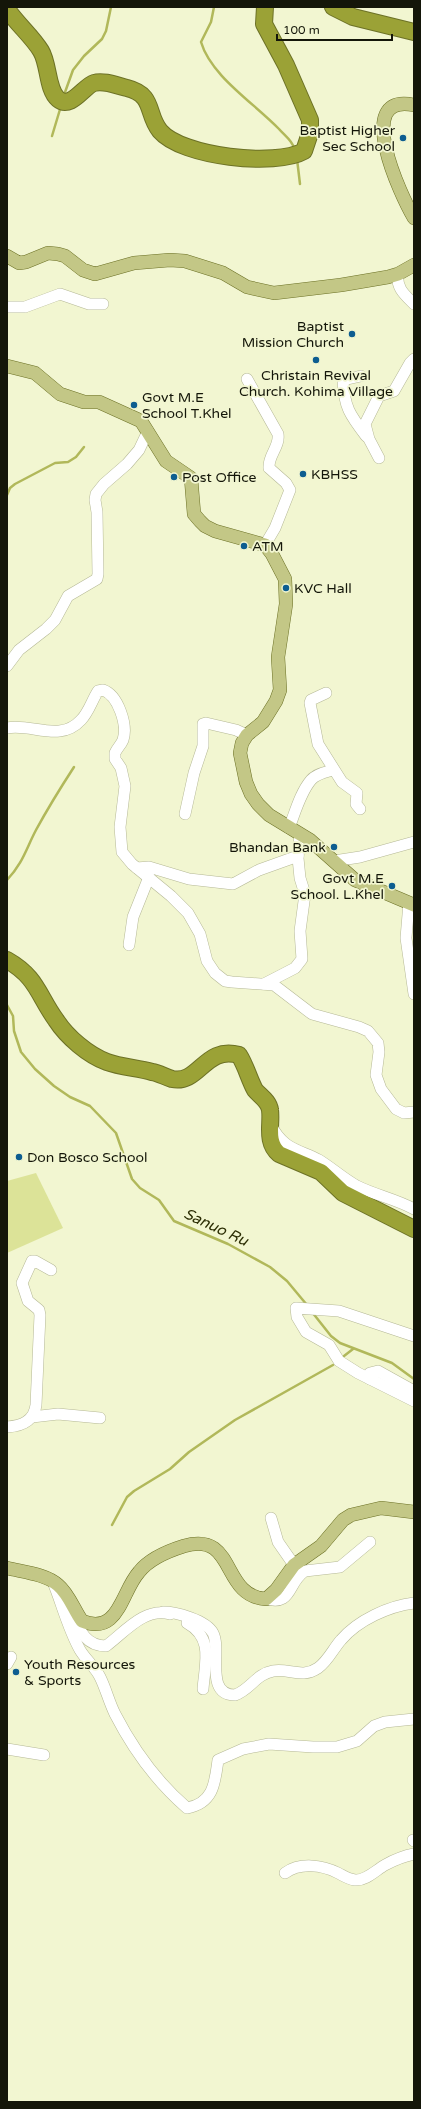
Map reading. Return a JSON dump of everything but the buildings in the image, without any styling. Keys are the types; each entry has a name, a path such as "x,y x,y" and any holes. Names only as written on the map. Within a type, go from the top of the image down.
{"highway":[{"path":"7,9 42,52 54,93 62,101 72,100 94,83 113,85 130,89 146,97 160,130 167,137 186,146 229,157 248,159 296,156 304,151 310,133 310,120 286,65 264,24 266,7"},
{"path":"332,7 353,17 414,32"},
{"path":"7,960 16,965 38,987 55,1020 70,1037 108,1062 152,1072 173,1079 184,1079 218,1055 228,1052 239,1055 246,1067 255,1090 270,1110 269,1121 274,1150 279,1154 320,1172 343,1193 414,1229"}],"main road":[{"path":"414,105 401,103 393,106 387,111 383,131 394,176 414,218"},
{"path":"7,256 19,262 26,262 48,253 58,254 65,256 84,270 95,274 134,263 170,260 185,261 223,273 247,287 274,293 341,285 398,274 414,265"},
{"path":"7,366 34,373 60,394 84,402 99,402 145,424 148,432 166,460 191,478 194,514 200,521 216,531 265,545 272,554 285,579 286,592 278,657 280,690 276,701 263,722 247,735 242,743 240,753 246,782 258,804 334,861 355,880 412,904"},
{"path":"7,1568 53,1582 63,1590 82,1622 99,1626 110,1621 118,1609 134,1577 145,1565 184,1546 202,1543 212,1546 219,1552 234,1579 243,1588 251,1594 264,1598 276,1590 294,1565 320,1546 343,1520 350,1515 381,1508 414,1512"}],"street":[{"path":"398,274 397,280 401,291 414,304"},
{"path":"7,307 25,308 60,294 89,304 103,304"},
{"path":"369,440 365,424 376,400 379,396 394,391 410,363 414,359"},
{"path":"361,376 342,380 343,394 348,411 369,440 379,458"},
{"path":"247,379 278,434 279,442 270,461 269,468 286,483 290,490 265,545"},
{"path":"7,666 19,650 55,620 68,596 97,579 96,494 104,484 127,464 139,450 148,432"},
{"path":"7,728 21,727 43,732 64,732 72,728 81,720 98,691 108,691 121,715 123,726 123,740 115,753 115,759 121,768 125,786 120,815 120,842 122,852 126,858 172,896 188,913 200,934 207,961 215,974 225,981 274,985 312,1014 359,1026 368,1031 378,1043 379,1052 376,1075 381,1089 396,1109 404,1113 414,1112"},
{"path":"326,693 312,700 310,706 315,736 333,770 348,788 357,793 356,804 360,809"},
{"path":"185,814 194,773 203,746 203,724 206,723 236,730 247,735"},
{"path":"262,985 295,968 302,959 300,931 305,894 300,878 294,831 298,803 311,780 317,775 333,770"},
{"path":"334,861 360,857 414,842"},
{"path":"137,868 149,866 190,879 233,884 265,867 298,856"},
{"path":"129,945 131,924 135,909 149,877"},
{"path":"412,904 406,938 414,994"},
{"path":"269,1121 276,1134 287,1146 319,1160 356,1186 414,1209"},
{"path":"32,1417 36,1406 40,1315 39,1310 28,1301 22,1283 32,1261 50,1270"},
{"path":"414,1336 339,1311 296,1308 297,1317 309,1335 326,1343 339,1361 370,1379 414,1401"},
{"path":"370,1379 370,1373 378,1371 414,1391"},
{"path":"7,1427 22,1424 32,1417 58,1414 100,1418"},
{"path":"271,1518 278,1542 294,1565"},
{"path":"264,1598 273,1601 284,1598 289,1594 301,1574 305,1571 340,1567 370,1542"},
{"path":"53,1582 78,1646 100,1677 114,1714 134,1747 162,1783 187,1808 197,1806 212,1791 218,1760 243,1748 269,1744 337,1747 357,1741 374,1726 385,1722 414,1719"},
{"path":"63,1590 81,1631 94,1645 106,1646 147,1615 163,1612 173,1612 183,1615 209,1628 214,1636 217,1684 224,1693 235,1695 245,1690 258,1677 268,1672 284,1671 301,1674 318,1668 328,1659 341,1640 358,1625 386,1611 414,1603"},
{"path":"163,1612 195,1627 204,1638 205,1653 203,1689"},
{"path":"7,1749 44,1755"},
{"path":"285,1873 290,1870 308,1866 319,1866 334,1871 346,1878 360,1880 386,1864 414,1854"}],"green space":[{"path":"36,1173 63,1228 7,1253 7,1181"}],"waterway":[{"path":"64,95 73,70 84,56 102,39 106,31 111,7"},
{"path":"214,7 211,22 201,42 206,54 223,78 269,119 290,140 294,148"},
{"path":"52,136 61,106"},
{"path":"297,159 300,184"},
{"path":"7,495 10,488 15,484 55,463 68,462 76,457 84,447"},
{"path":"7,880 21,862 41,822 74,767"},
{"name":"Sanuo Ru","path":"7,1005 13,1016 14,1031 21,1052 35,1069 54,1086 70,1097 90,1106 116,1133 132,1179 140,1188 159,1200 174,1221 228,1244 270,1267 287,1281 307,1305"},
{"name":"Sanuo Ru","path":"312,1312 331,1336 340,1343 392,1363 414,1379"},
{"path":"344,1356 353,1349"},
{"path":"112,1525 127,1497 134,1491 170,1469 189,1452 235,1420 333,1365"}],"place":[{"name":"Baptist Higher Sec School","path":"403,138"},
{"name":"Baptist Mission Church","path":"352,334"},
{"name":"Christain Revival Church. Kohima Village","path":"316,360"},
{"name":"Govt M.E School T.Khel","path":"134,405"},
{"name":"KBHSS","path":"303,474"},
{"name":"Post Office","path":"174,477"},
{"name":"ATM","path":"244,546"},
{"name":"KVC Hall","path":"286,588"},
{"name":"Bhandan Bank","path":"334,847"},
{"name":"Govt M.E School. L.Khel","path":"392,886"},
{"name":"Don Bosco School","path":"19,1157"},
{"name":"Youth Resources & Sports","path":"16,1672"}]}
